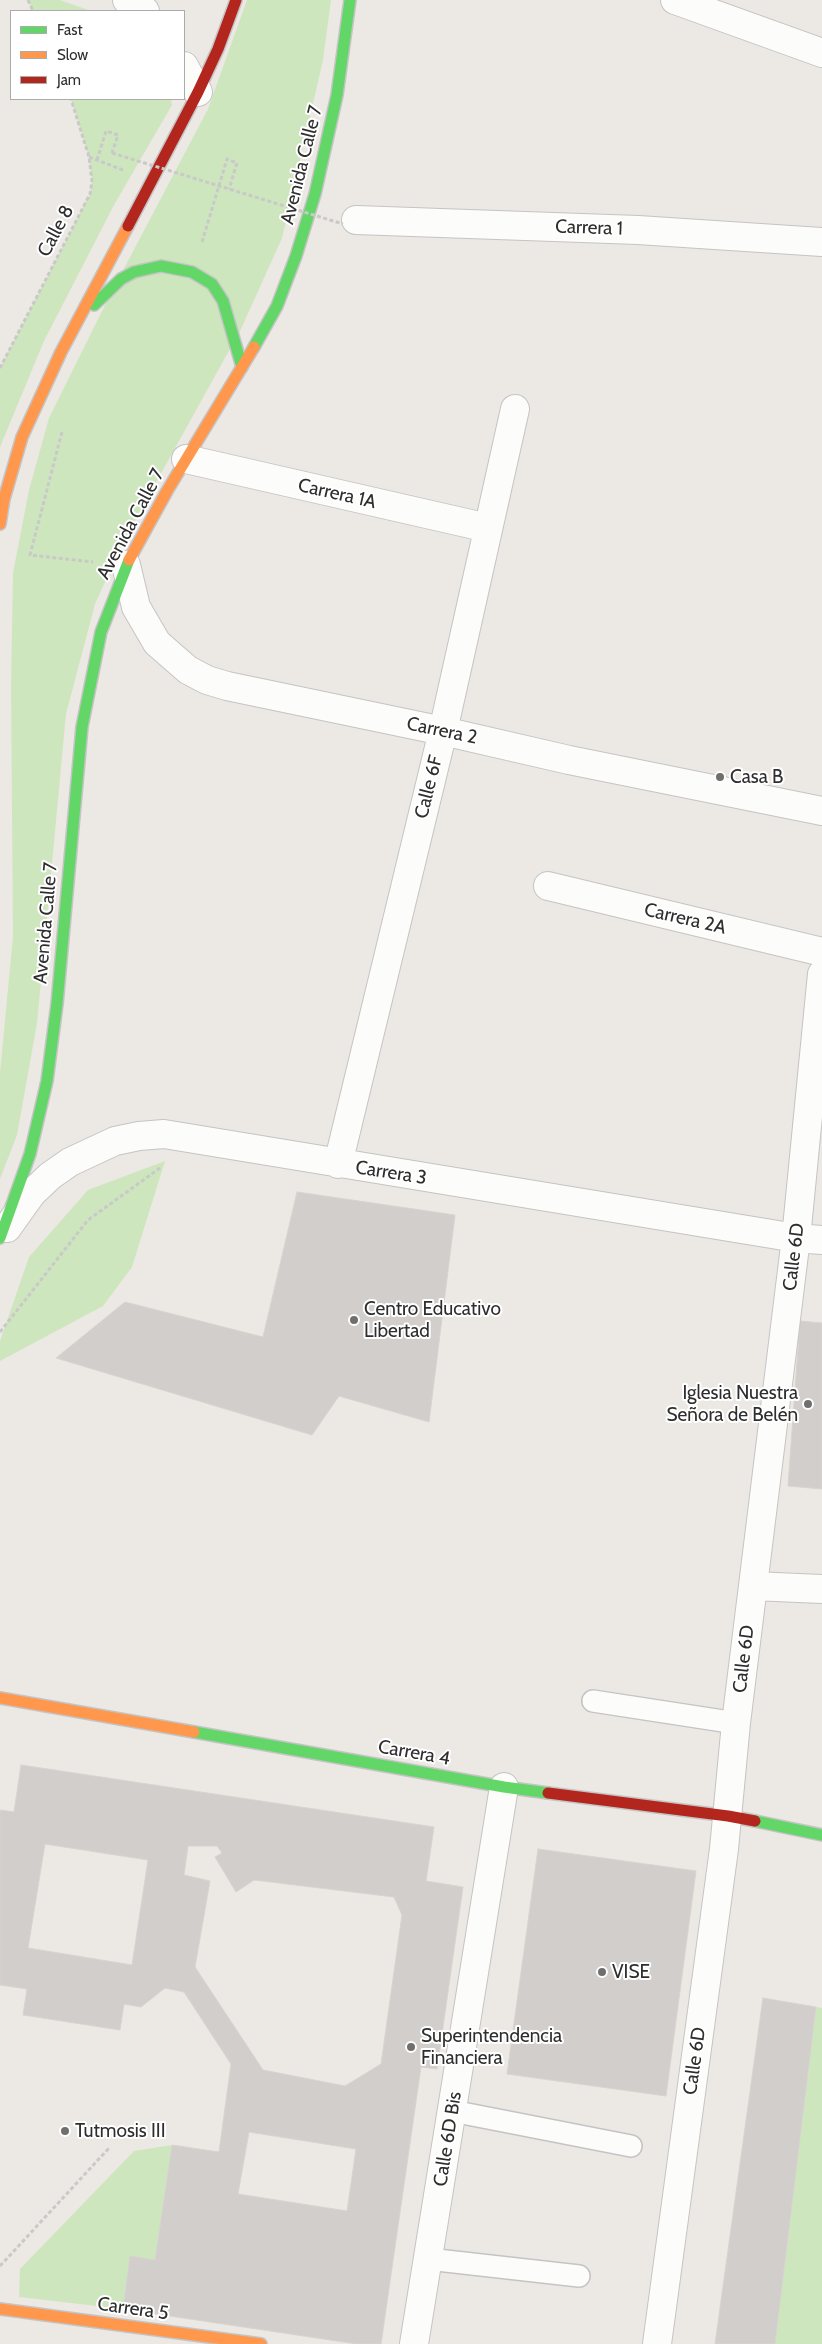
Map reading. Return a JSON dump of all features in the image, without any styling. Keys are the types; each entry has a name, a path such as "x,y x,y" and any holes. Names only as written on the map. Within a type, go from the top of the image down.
{"street":[{"path":"127,0 143,10"},
{"path":"0,524 4,499 22,437 76,324 198,92 218,49 236,0"},
{"name":"Avenida Calle 7","path":"0,1239 30,1154 47,1081 57,1004 82,727 101,632 126,564 277,306 308,220 337,95 350,0"},
{"path":"674,0 822,53"},
{"path":"185,68 198,92"},
{"name":"Carrera 1","path":"350,222 638,230 822,242"},
{"path":"76,324 121,279 134,272 161,266 184,269 212,284 224,301 242,367"},
{"name":"Calle 6F","path":"338,1164 443,731 515,408"},
{"name":"Carrera 1A","path":"186,459 488,528"},
{"name":"Carrera 2","path":"126,564 136,607 145,626 157,643 188,670 227,686 443,731 569,760 822,811"},
{"name":"Carrera 2A","path":"548,886 822,952"},
{"name":"Calle 6D","path":"657,2344 728,1816 736,1723 753,1586 809,1239 822,974"},
{"name":"Carrera 3","path":"0,1239 17,1212 44,1182 70,1162 114,1141 164,1134 338,1164 809,1239"},
{"path":"753,1586 822,1589"},
{"name":"Carrera 4","path":"0,1698 504,1786 728,1816 822,1835"},
{"name":"Calle 6D Bis","path":"414,2344 504,1786"},
{"name":"Carrera 5","path":"0,2308 261,2344"}],"lane":[{"path":"593,1701 720,1719 736,1723"},
{"path":"452,2111 631,2146"},
{"path":"428,2259 579,2276"}],"path":[{"name":"Calle 8","path":"0,368 90,194 92,181 90,157 71,100"},
{"path":"97,160 106,131 118,135 112,153 229,189 350,222"},
{"path":"212,207 227,159 237,163 229,189"},
{"path":"62,428 30,555 97,562"},
{"path":"0,1332 88,1220 142,1179 205,1140"},
{"path":"0,2266 110,2147"}],"green space":[{"path":"28,0 60,0 88,10 33,10"},
{"path":"247,0 331,0 323,60 282,238 241,329 123,542 95,604 66,714 37,1023 17,1135 0,1179 0,1073 13,936 11,686 13,573 29,490 49,418 109,297 208,109"},
{"path":"71,100 171,100 172,105 114,205 44,341 0,447 0,368 90,194 92,181 89,157"},
{"path":"165,1161 132,1267 103,1306 0,1361 0,1341 29,1257 88,1190"},
{"path":"816,2007 822,2008 822,2344 775,2344"},
{"path":"172,2145 155,2260 130,2257 123,2309 19,2297 20,2269 134,2151"}],"building":[{"name":"Centro Educativo Libertad","path":"297,1192 455,1215 429,1422 339,1396 312,1435 56,1358 125,1302 263,1337"},
{"name":"Iglesia Nuestra Señora de Belén","path":"800,1321 822,1323 822,1489 788,1486"},
{"name":"Superintendencia Financiera","path":"21,1765 434,1827 426,1881 463,1887 437,2069 421,2067 381,2344 357,2344 123,2309 130,2256 155,2260 172,2145 219,2152 231,2064 184,1992 165,1988 141,2007 124,2004 120,2030 23,2015 27,1989 0,1985 0,1810 14,1812","holes":["45,1844 148,1860 132,1965 28,1948","188,1846 217,1846 222,1853 215,1857 236,1892 254,1880 394,1897 402,1915 381,2064 345,2086 263,2070 195,1967 210,1881 184,1875","249,2132 356,2149 347,2211 238,2194"]},
{"name":"VISE","path":"538,1849 696,1871 666,2096 507,2074"},
{"path":"763,1998 816,2007 775,2344 715,2344"}],"traffic: fast":[{"path":"254,347 277,306 296,256 315,194 337,95 350,0"},
{"path":"94,305 121,279 134,272 161,266 192,272 212,284 223,301 242,367"},
{"path":"0,1238 30,1154 47,1081 57,1004 82,727 101,632 129,560"},
{"path":"194,1732 504,1787 548,1793"},
{"path":"755,1821 822,1835"}],"traffic: slow":[{"path":"0,524 4,499 22,437 61,352 128,226"},
{"path":"129,560 167,491 254,347"},
{"path":"0,1698 194,1732"},
{"path":"0,2309 261,2344"}],"traffic: jam":[{"path":"128,226 198,92 218,49 236,0"},
{"path":"548,1793 755,1821"}],"place":[{"name":"Casa B","path":"720,777"},
{"name":"Centro Educativo Libertad","path":"354,1320"},
{"name":"Iglesia Nuestra Señora de Belén","path":"808,1404"},
{"name":"VISE","path":"602,1972"},
{"name":"Superintendencia Financiera","path":"411,2047"},
{"name":"Tutmosis III","path":"65,2131"}]}
